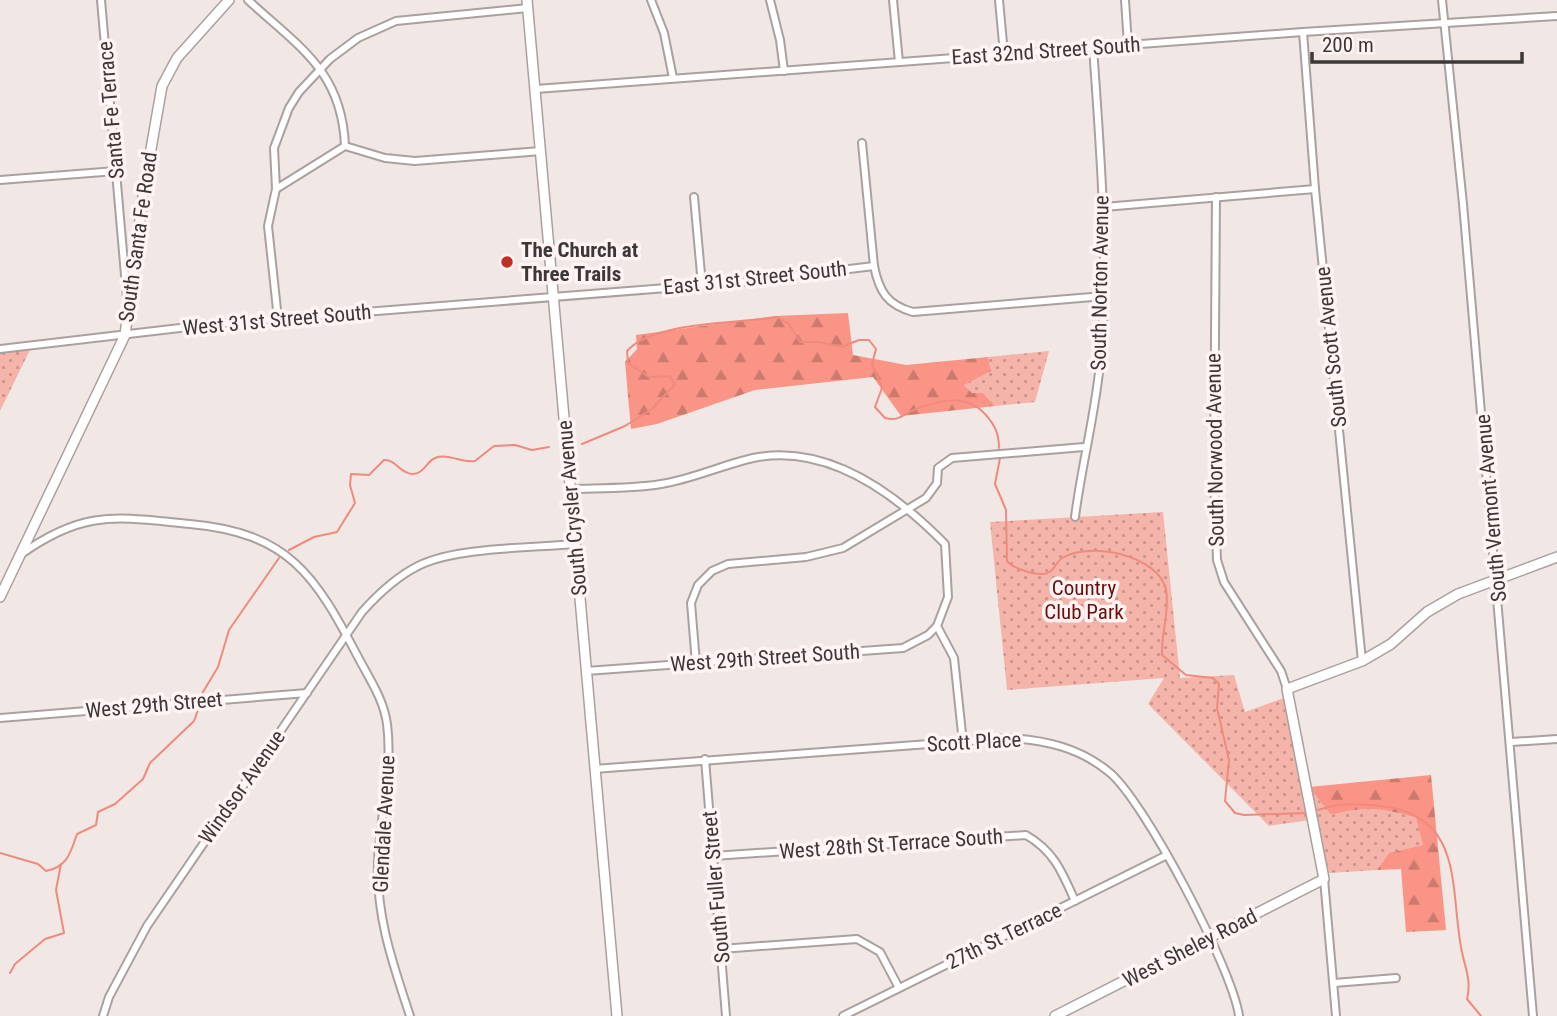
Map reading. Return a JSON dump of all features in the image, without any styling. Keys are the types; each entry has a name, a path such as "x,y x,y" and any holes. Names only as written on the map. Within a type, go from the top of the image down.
{"street":[{"name":"Santa Fe Terrace","path":"101,0 128,304"},
{"name":"South Santa Fe Road","path":"0,597 125,335 162,86 176,58 229,0"},
{"path":"248,0 323,69 341,107 345,146"},
{"path":"651,0 664,33 673,78"},
{"path":"770,0 784,71"},
{"path":"892,0 899,62"},
{"path":"999,0 1004,54"},
{"path":"1125,0 1128,45"},
{"name":"South Vermont Avenue","path":"1442,0 1497,579 1533,1013"},
{"path":"278,319 268,226 276,189 274,148 289,108 299,92 330,59 358,38 396,21 528,4"},
{"name":"South Crysler Avenue","path":"528,4 617,1016"},
{"name":"East 32nd Street South","path":"536,89 1093,47 1557,16"},
{"name":"South Scott Avenue","path":"1303,32 1315,189 1363,661"},
{"name":"South Norton Avenue","path":"1075,517 1084,447 1097,392 1104,296 1104,207 1093,47"},
{"path":"862,143 878,286 885,298 898,308 913,312 1104,296"},
{"path":"276,189 345,146 385,158 415,161 541,151"},
{"path":"0,180 116,171"},
{"path":"1104,207 1315,189"},
{"path":"694,197 702,285"},
{"name":"South Norwood Avenue","path":"1216,197 1214,476 1217,560 1224,582 1280,671 1287,689 1324,879 1336,1016"},
{"name":"East 31st Street South","path":"554,296 702,285 874,266"},
{"name":"West 31st Street South","path":"0,349 278,319 554,296"},
{"path":"696,663 691,603 698,585 712,571 728,564 835,551 926,498 937,484 938,468 952,458 1084,447"},
{"path":"570,489 660,484 701,476 751,459 792,455 822,461 855,474 883,491 945,544 948,604 937,626 954,658 963,743"},
{"name":"Glendale Avenue","path":"20,555 64,528 103,518 198,525 253,535 297,565 319,589 378,694 387,724 388,752 378,862 380,912 384,937 410,1016"},
{"name":"Windsor Avenue","path":"103,1016 108,997 147,926 379,593 421,564 456,555 575,544"},
{"path":"1287,689 1363,661 1391,644 1442,602 1557,558"},
{"name":"West 29th Street South","path":"586,671 903,648 922,639 937,626"},
{"name":"West 29th Street","path":"0,718 307,693"},
{"name":"Scott Place","path":"594,769 705,759 1035,739 1060,745 1088,757 1110,772 1131,794 1210,938 1233,991 1240,1016"},
{"path":"1511,742 1557,739"},
{"name":"South Fuller Street","path":"705,759 726,1016"},
{"name":"West 28th St Terrace South","path":"713,856 1026,835 1043,845 1056,860 1075,901"},
{"name":"27th St Terrace","path":"843,1016 1165,856"},
{"name":"West Sheley Road","path":"1055,1016 1324,879"},
{"path":"721,949 856,939 880,952 899,988"},
{"path":"1334,983 1396,978"}],"green space":[{"path":"848,313 853,355 906,365 988,357 991,371 964,385 972,393 983,393 995,406 901,416 873,377 755,390 657,424 631,429 625,362 637,349 636,335 775,316"},
{"path":"31,346 29,352 0,411 0,348"},
{"path":"1049,351 1035,402 995,406 983,393 972,393 963,384 991,371 988,357"},
{"name":"Country Club Park","path":"1163,512 1180,678 1234,675 1245,712 1284,698 1309,820 1269,826 1148,704 1164,678 1007,690 990,522"},
{"path":"1431,775 1446,930 1406,932 1401,869 1377,870 1389,853 1423,845 1416,818 1374,809 1331,815 1309,787"},
{"path":"1309,787 1331,815 1374,809 1416,818 1424,845 1389,853 1377,870 1329,873"}],"waterway":[{"path":"582,444 625,426 652,409 675,384 670,376 649,377 628,363 627,351 639,341 656,334 697,325 777,317 789,324 800,342 820,342 841,347 859,340 869,340 876,349 872,364 882,388 875,407 885,418 898,418 942,401 969,403 977,407 991,422 997,434 999,448"},
{"path":"289,550 314,537 337,532 355,503 350,485 351,474 369,475 384,460 413,474 420,472 435,458 450,457 475,461 494,446 515,445 532,450 549,447"},
{"path":"1000,458 995,484 1006,510 1007,561 1023,570 1046,574 1062,558 1074,553 1105,551 1137,560 1151,568 1161,578 1166,590 1162,655 1186,675 1213,678 1219,684 1217,708 1229,760 1225,801 1235,813 1244,815 1305,813"},
{"path":"200,697 218,667 229,630 279,558"},
{"path":"0,853 38,864 46,871 59,866 68,857 77,834 96,825 98,812 115,804 143,779 150,763 194,721 198,710"},
{"path":"1318,810 1357,804 1408,812 1427,824 1440,839 1453,879 1461,947 1468,979 1467,999 1481,1016"},
{"path":"10,973 15,964 45,939 64,933 56,890 61,864"}],"place":[{"name":"The Church at Three Trails","path":"507,262"}]}
